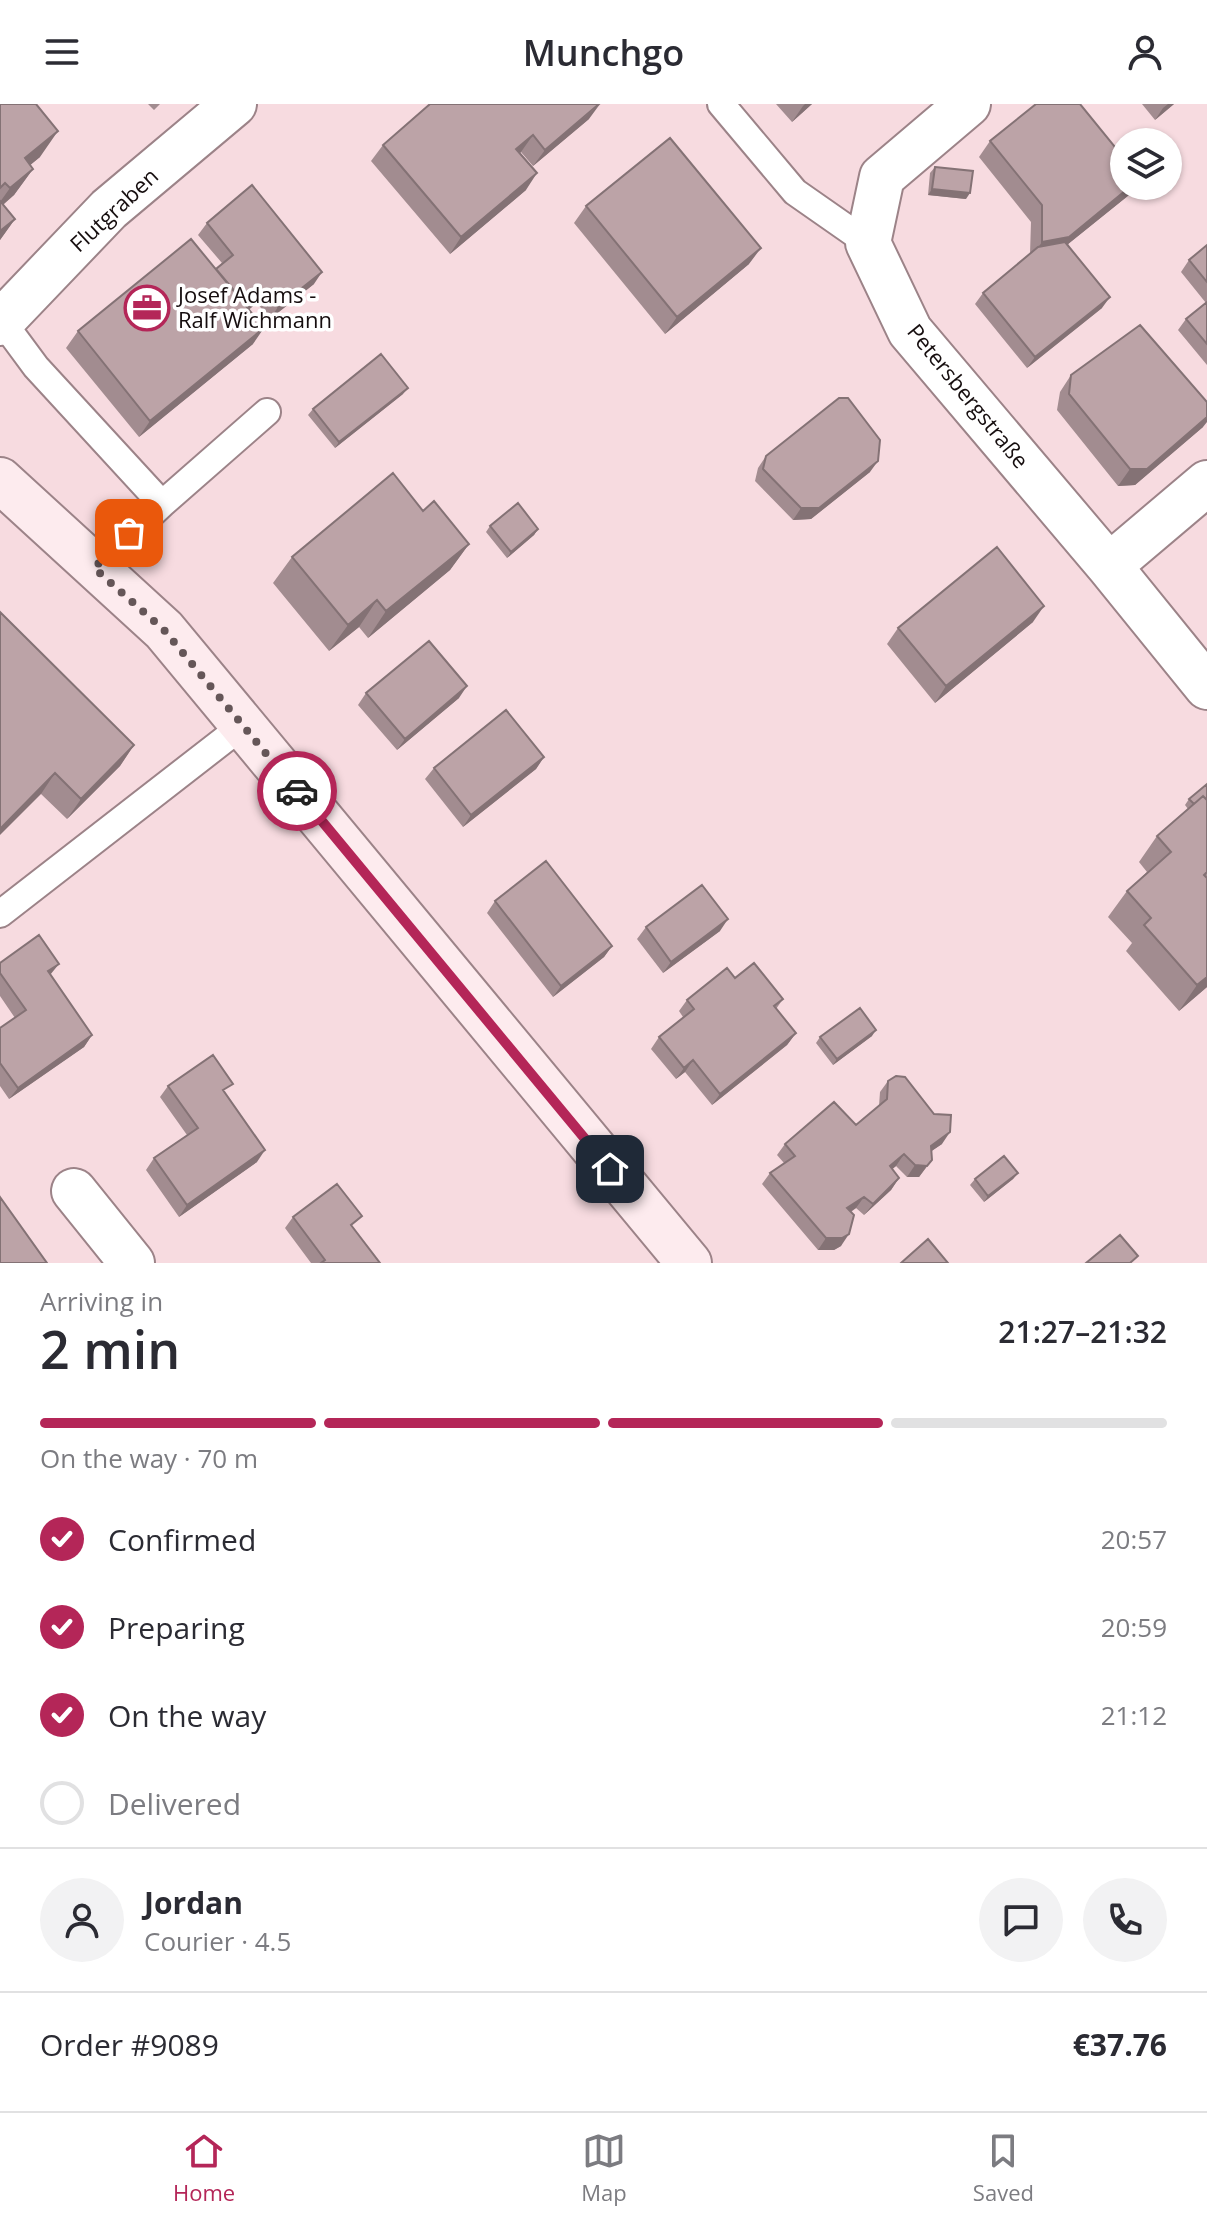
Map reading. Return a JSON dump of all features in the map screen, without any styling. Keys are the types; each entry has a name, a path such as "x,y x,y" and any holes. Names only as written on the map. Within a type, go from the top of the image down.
{"main road":[{"path":"0,480 164,630 689,1263"}],"street":[{"name":"Flutgraben","path":"1,322 109,209 234,104"},
{"path":"868,243 882,177 968,104"},
{"name":"Petersbergstraße","path":"868,243 910,331 1207,687"},
{"path":"1109,566 1207,483"},
{"path":"74,1191 132,1263"}],"lane":[{"path":"721,104 795,192 868,243"},
{"path":"1,322 36,367 162,504"},
{"path":"94,568 112,548 267,412"},
{"path":"0,914 242,726"}],"building":[{"path":"0,104 36,104 58,131 25,158 33,169 10,188 5,183 0,188"},
{"path":"430,104 599,104 545,150 533,135 516,149 537,173 461,237 383,145"},
{"path":"1036,104 1080,104 1110,141 1110,200 1114,200 1069,237 1042,242 1042,205 990,141"},
{"path":"670,138 761,248 677,317 586,206"},
{"path":"935,167 973,171 970,193 932,189"},
{"path":"252,185 322,272 278,307 265,291 247,306 216,269 233,255 207,223"},
{"path":"0,201 15,219 0,231"},
{"path":"191,239 264,328 150,421 78,331"},
{"path":"1065,242 1110,297 1035,357 983,293 1038,247"},
{"path":"1207,245 1207,282 1189,260"},
{"path":"1207,302 1207,344 1186,319"},
{"path":"1140,325 1207,402 1207,417 1147,469 1130,469 1069,394 1071,375"},
{"path":"381,354 408,388 339,442 313,409"},
{"path":"839,398 848,398 880,440 878,461 819,508 801,508 763,469 766,456"},
{"path":"393,473 423,511 434,501 469,544 386,611 377,600 348,625 292,557"},
{"path":"518,503 538,529 511,552 490,526"},
{"path":"997,547 1044,606 946,686 898,628"},
{"path":"0,612 134,745 81,799 55,773 0,829"},
{"path":"429,641 467,686 405,739 366,693"},
{"path":"506,710 544,757 471,815 434,768"},
{"path":"1207,784 1207,800 1203,796 1194,804 1189,799"},
{"path":"1203,796 1207,800 1207,872 1204,875 1207,878 1207,977 1197,985 1144,925 1151,918 1127,891 1171,852 1157,836"},
{"path":"546,861 612,946 561,986 495,901"},
{"path":"702,885 728,919 671,962 646,927"},
{"path":"39,935 59,964 48,971 92,1035 18,1088 0,1063 0,1028 26,1010 0,973 0,963"},
{"path":"754,963 783,999 774,1006 796,1033 720,1094 693,1060 684,1068 659,1037 694,1009 687,1000 727,968 735,978"},
{"path":"860,1008 876,1030 837,1059 820,1037"},
{"path":"213,1055 233,1084 223,1090 265,1150 187,1205 154,1158 198,1128 168,1086"},
{"path":"896,1076 905,1077 934,1114 951,1115 950,1132 931,1146 932,1160 927,1166 915,1165 904,1154 890,1166 899,1178 873,1204 864,1197 847,1208 854,1215 849,1234 842,1238 826,1238 770,1173 795,1156 785,1144 834,1102 856,1125 887,1099 888,1081"},
{"path":"1004,1156 1018,1173 988,1196 975,1179"},
{"path":"337,1184 362,1216 351,1225 380,1263 321,1263 325,1260 293,1217"},
{"path":"0,1197 47,1263 0,1263"},
{"path":"1120,1235 1138,1256 1130,1263 1086,1263"},
{"path":"928,1239 948,1263 901,1263"}],"way so far":[{"path":"129,533 94,568 164,630 297,791"}],"place":[{"name":"Josef Adams - Ralf Wichmann","path":"147,308"}],"route":[{"path":"297,791 610,1169"}]}
